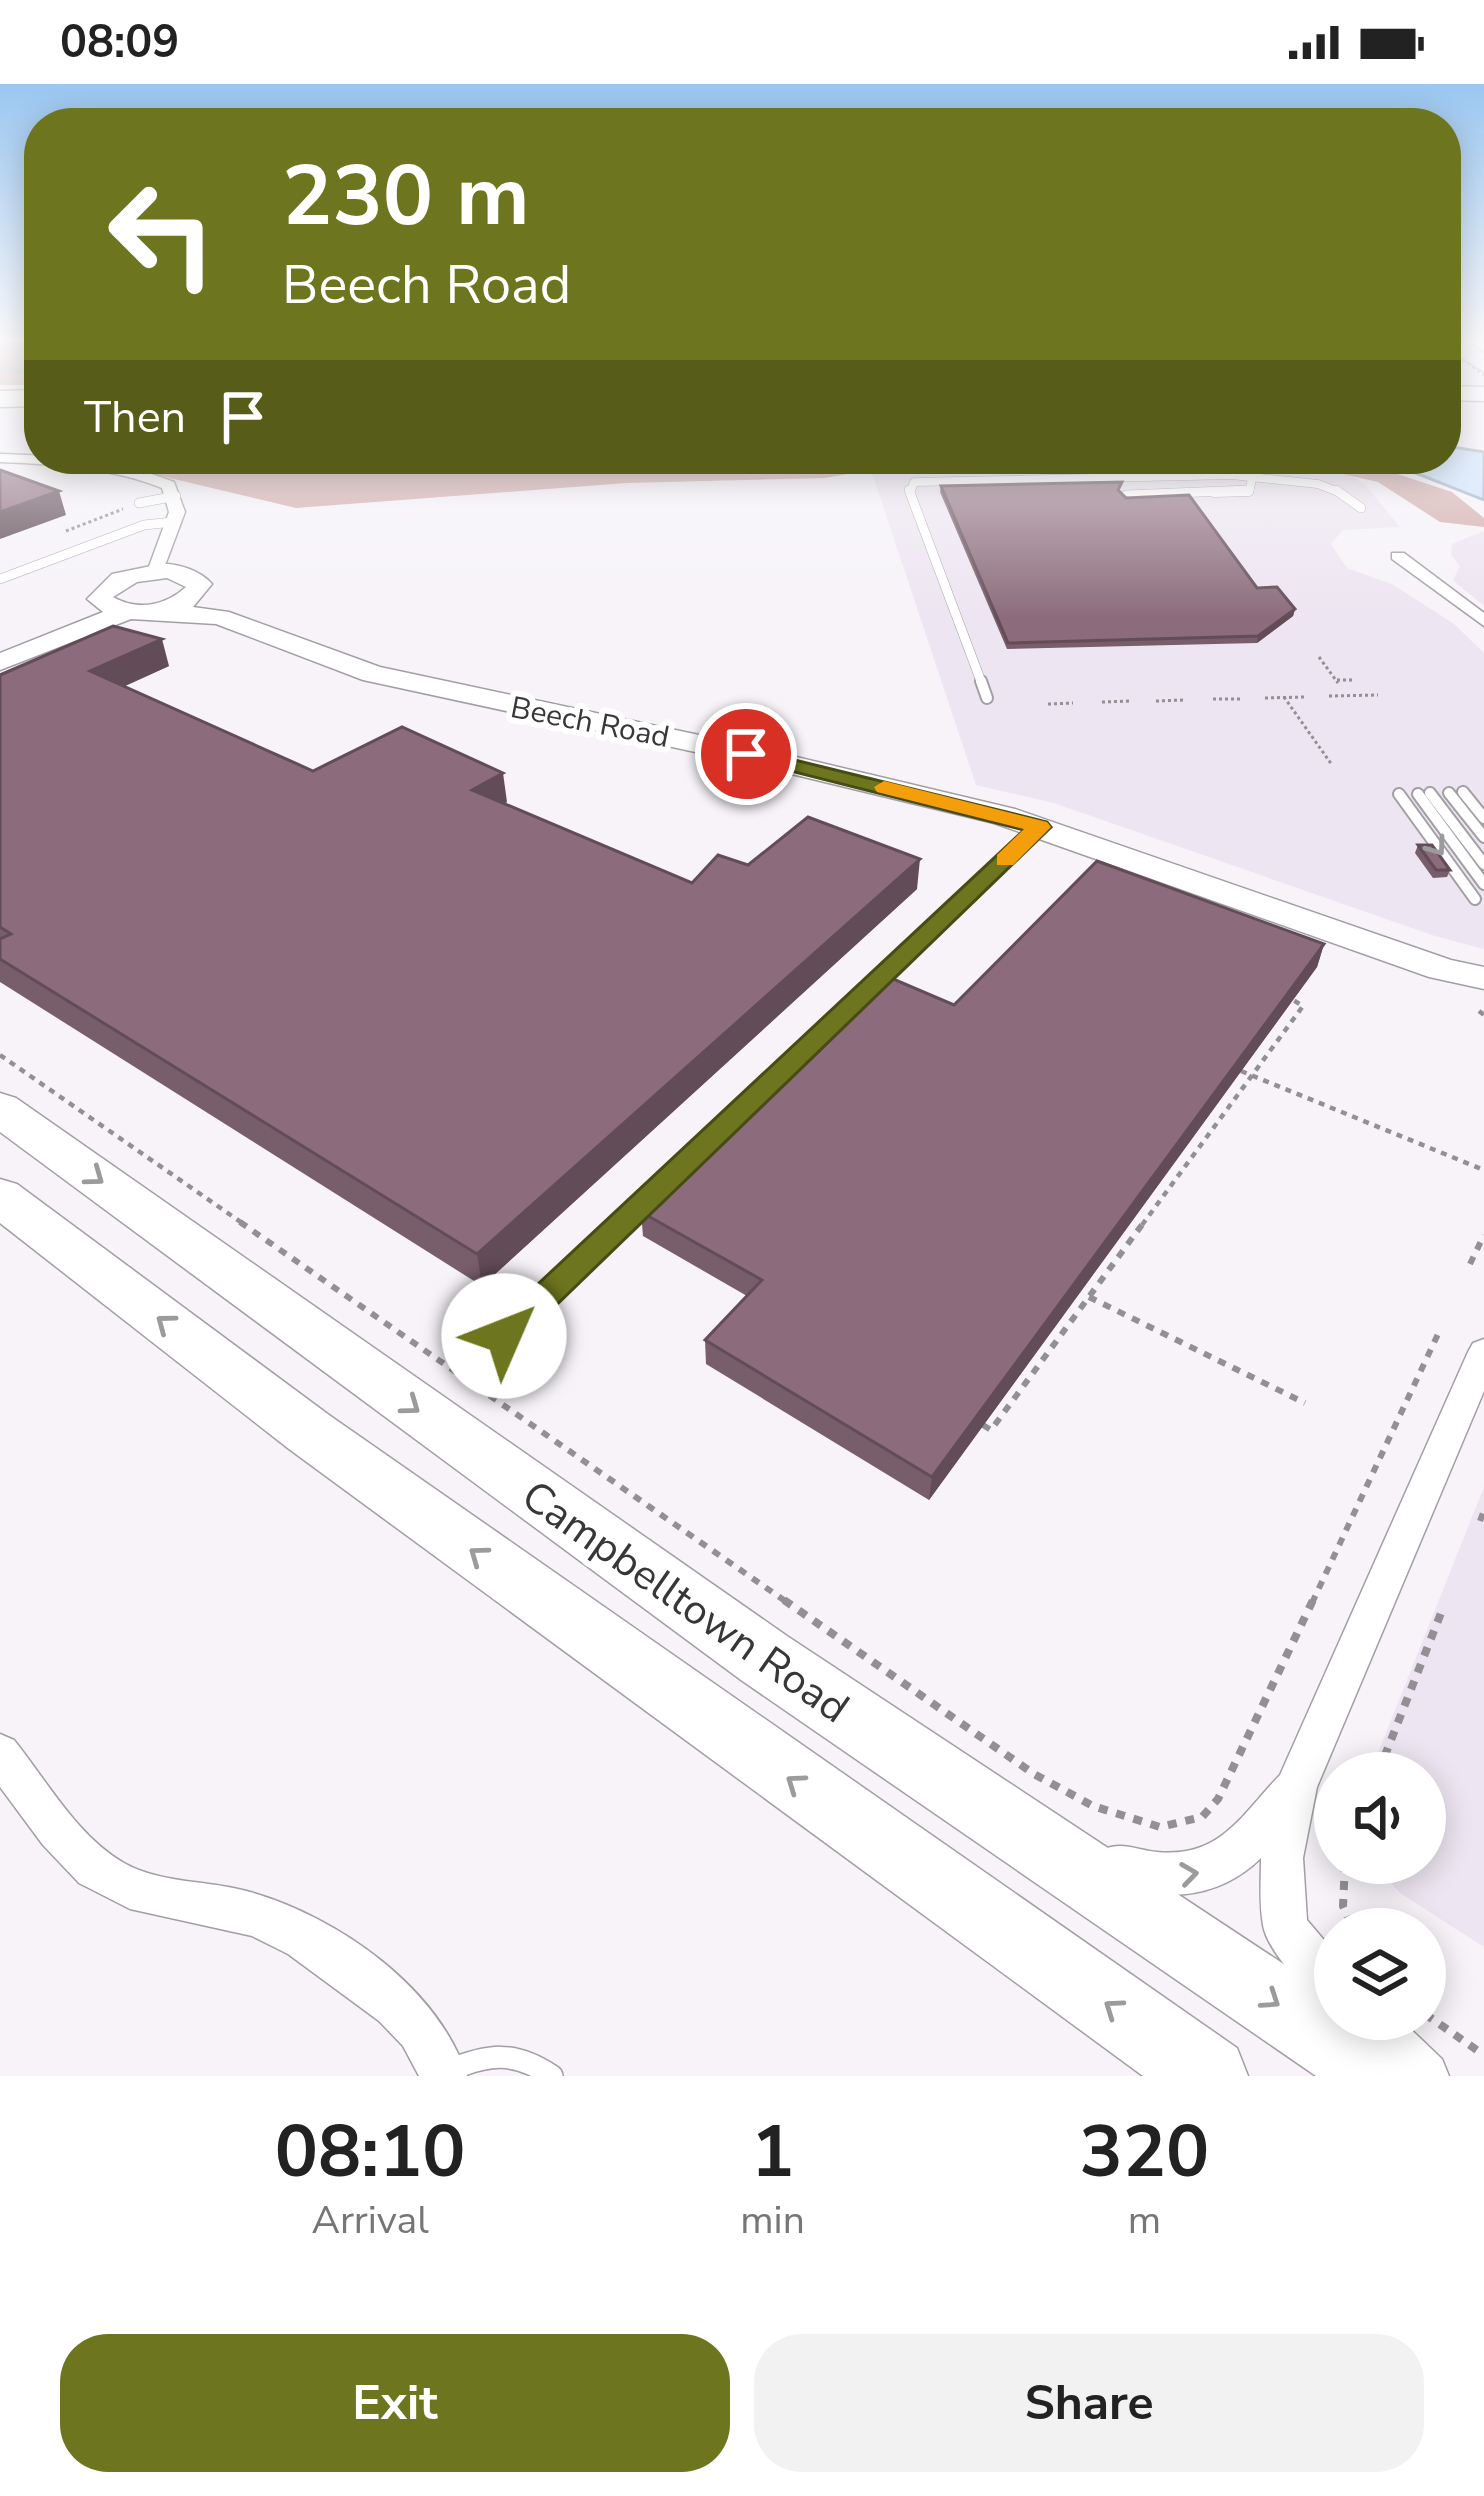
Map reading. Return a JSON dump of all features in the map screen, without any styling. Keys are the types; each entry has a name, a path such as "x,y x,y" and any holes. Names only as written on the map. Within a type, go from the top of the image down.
{"main road":[{"path":"0,648 58,624 100,599 115,581 155,572 195,578 220,616"},
{"path":"155,611 184,602 199,590"},
{"path":"100,599 104,605 127,612"},
{"path":"0,662 127,612"},
{"name":"Beech Road","path":"127,612 220,616 374,674 746,754 1040,827 1442,969 1483,999"},
{"name":"Campbelltown Road","path":"0,1109 764,1658 1384,2076"},
{"path":"0,1196 308,1432 1209,2076"}],"street":[{"path":"134,474 170,485 176,496 173,522 155,572"},
{"path":"1398,556 1484,621"},
{"path":"1314,1962 1286,1928 1282,1858 1296,1786 1484,1352"},
{"path":"0,1754 92,1867 133,1890 256,1915 305,1940 412,2018 442,2060 442,2074"},
{"path":"964,1793 1112,1863 1153,1876 1189,1877 1214,1870 1238,1854 1296,1786"},
{"path":"1388,2040 1425,2076"}],"lane":[{"path":"987,698 908,488 914,482 1232,475 1337,486 1361,508"},
{"path":"1126,495 1249,492 1252,479"},
{"path":"139,503 176,496"},
{"path":"0,579 144,524 173,522"},
{"path":"1484,818 1456,792 1484,837"},
{"path":"1400,794 1475,899"},
{"path":"1484,864 1424,794 1484,884"},
{"path":"504,1336 1040,827"},
{"path":"442,2074 486,2054 521,2053 552,2076"}],"path":[{"path":"59,534 139,503"},
{"path":"1319,657 1337,682 1355,680"},
{"path":"1329,696 1378,695"},
{"path":"1265,698 1304,697"},
{"path":"1284,698 1332,765"},
{"path":"1213,699 1240,699"},
{"path":"1156,701 1184,700"},
{"path":"1102,702 1131,701"},
{"path":"1048,704 1073,703"},
{"path":"983,1425 992,1430 1304,1006 1293,1000"},
{"path":"0,1055 1034,1774 1116,1817 1163,1826 1203,1816 1226,1787 1438,1334"},
{"path":"1241,1071 1484,1170"},
{"path":"1134,1219 1142,1224"},
{"path":"1470,1264 1484,1235"},
{"path":"1088,1297 1305,1403"},
{"path":"1480,1520 1484,1510"},
{"path":"1386,1752 1443,1608"},
{"path":"1446,2029 1484,2055"}],"shaded area":[{"path":"153,474 848,474 627,483 296,508"},
{"path":"872,474 1352,476 1400,527 1343,530 1331,544 1347,568 1392,584 1454,624 1484,653 1484,949 1054,803 976,785"},
{"path":"1343,474 1397,474 1452,492 1484,518 1484,527 1440,522 1378,482"},
{"path":"1484,531 1484,606 1453,580 1460,566 1451,555 1452,544"},
{"path":"1484,1487 1484,1947 1446,1923 1446,1908 1423,1908 1392,1884 1446,1884 1446,1752 1378,1752"}],"water":[{"path":"1461,448 1484,452 1484,500 1418,474 1461,474"}],"building":[{"path":"0,470 59,491 0,512"},
{"path":"1122,482 1118,490 1126,498 1189,495 1257,588 1277,587 1295,609 1258,636 1008,643 941,486"},
{"path":"113,626 162,639 90,671 313,771 402,727 503,773 472,790 692,883 718,855 748,865 808,817 920,859 477,1254 0,959 0,939 11,934 0,927 0,675"},
{"path":"1418,845 1432,845 1450,870 1436,870"},
{"path":"1097,861 1324,944 932,1477 705,1340 762,1280 641,1212 891,978 954,1005"}],"slow traffic":[{"path":"884,787 1040,827 1005,860"}],"route":[{"path":"504,1336 1040,827 746,754"}]}
